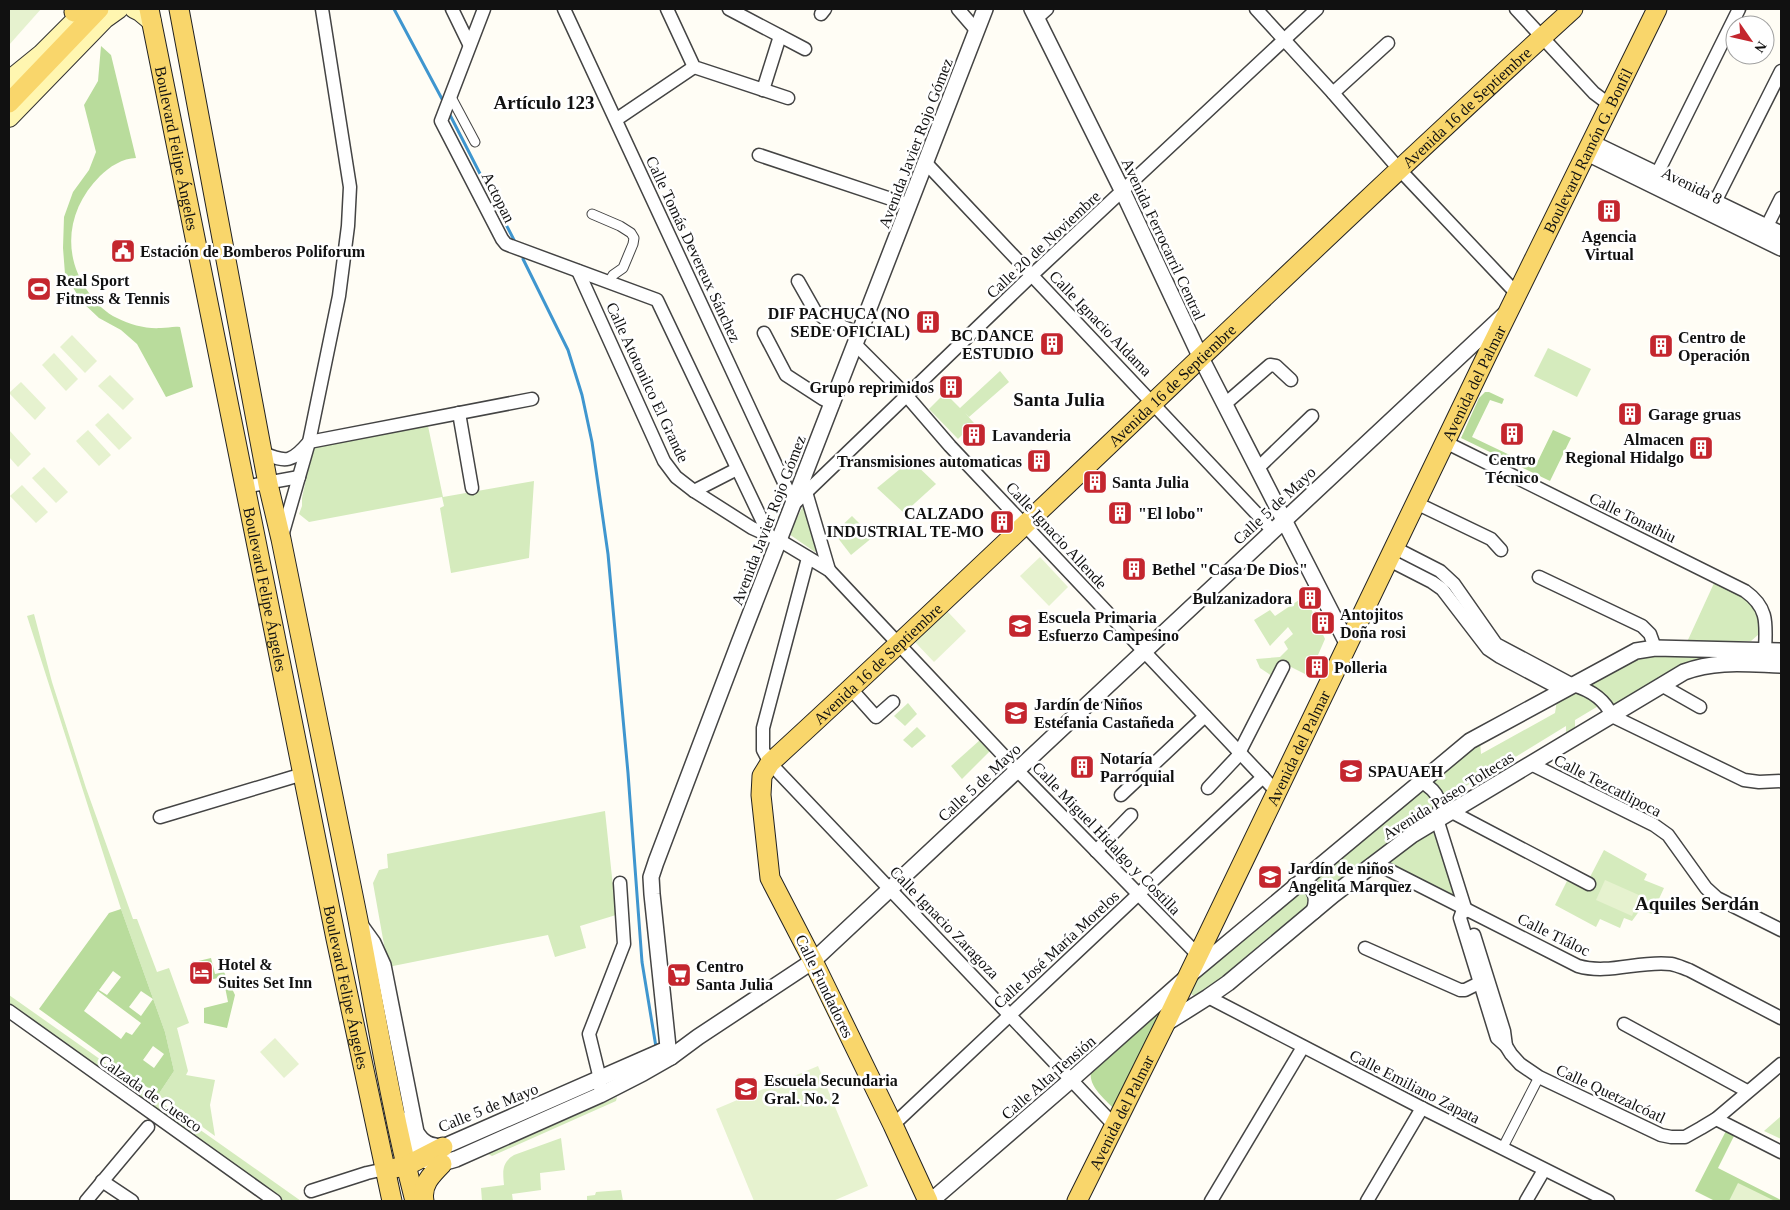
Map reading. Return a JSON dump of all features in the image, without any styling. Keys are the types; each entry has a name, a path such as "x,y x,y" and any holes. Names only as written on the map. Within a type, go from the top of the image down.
{"main road":[{"path":"134,9 151,15"},
{"path":"171,9 185,37"},
{"name":"Boulevard Felipe Ángeles","path":"179,9 268,484 281,539 358,921 370,990 413,1162 415,1201"},
{"name":"Avenida 16 de Septiembre","path":"770,763 899,645 1200,356 1399,169 1573,9"},
{"name":"Boulevard Ramón G. Bonfil","path":"1513,302 1657,9"},
{"path":"9,80 78,10"},
{"path":"9,108 107,11"},
{"name":"Boulevard Felipe Ángeles","path":"151,15 244,488 392,1201"},
{"name":"Avenida del Palmar","path":"1077,1201 1165,1024 1197,954 1513,302"},
{"name":"Calle Fundadores","path":"770,763 762,776 761,795 770,878 813,961 929,1201"},
{"path":"322,867 333,879 340,892 354,969 362,983 370,990"},
{"path":"385,1169 442,1155"},
{"path":"424,1201 425,1185 442,1155"}],"street":[{"path":"281,539 309,442 339,296 348,226 350,187 322,9"},
{"path":"452,9 469,44"},
{"name":"Actopan","path":"484,9 441,121 502,239 511,246 657,300 737,469"},
{"name":"Calle Tomás Devereux Sánchez","path":"564,9 794,504"},
{"path":"667,9 694,67 788,98"},
{"path":"729,9 805,49"},
{"path":"958,9 977,31"},
{"name":"Avenida Javier Rojo Gómez","path":"669,1052 651,878 732,661 774,538 794,504 985,9"},
{"path":"1256,9 1333,92 1513,302"},
{"name":"Calle 20 de Noviembre","path":"794,504 1032,275 1317,9"},
{"path":"1516,9 1594,93 1610,105"},
{"path":"1657,174 1739,9"},
{"name":"Avenida Ferrocarril Central","path":"1039,12 1200,356 1348,645"},
{"path":"763,90 780,36"},
{"path":"1333,92 1388,43"},
{"path":"617,120 694,67"},
{"path":"1713,207 1781,71"},
{"path":"451,97 475,142"},
{"name":"Avenida 8","path":"1590,148 1657,174 1713,207"},
{"name":"Avenida 8","path":"1590,148 1764,232 1781,248"},
{"path":"759,155 909,205"},
{"name":"Calle Ignacio Aldama","path":"925,162 1272,530"},
{"path":"1764,232 1781,198"},
{"path":"592,214 620,226 631,233 634,238 623,268 613,275 609,282"},
{"name":"Avenida 8","path":"1764,232 1781,234"},
{"name":"Calle Atotonilco El Grande","path":"578,271 664,462 676,477 694,491 752,528 774,538"},
{"path":"798,281 815,310 825,319 858,340"},
{"name":"Calle 5 de Mayo","path":"358,921 373,943 383,965 416,1132 423,1142 442,1155 456,1160 600,1095 669,1052 698,1037 813,961 1513,302"},
{"path":"764,333 786,375 833,404"},
{"name":"Calle Ignacio Allende","path":"858,340 950,446 1276,791"},
{"path":"1226,404 1270,365 1276,366 1291,380"},
{"path":"262,453 287,460 296,457 309,442 532,399"},
{"path":"459,413 472,488"},
{"path":"1258,468 1312,416"},
{"name":"Calle Tonathiu","path":"1445,442 1745,590 1756,598 1765,616 1765,651"},
{"path":"694,491 737,469 774,538"},
{"path":"244,488 299,477"},
{"name":"Calle Miguel Hidalgo y Costilla","path":"806,492 829,570"},
{"path":"1416,503 1491,539 1501,550"},
{"name":"Calle Miguel Hidalgo y Costilla","path":"774,538 829,570 1017,770 1197,954"},
{"path":"1392,554 1440,571 1454,584 1496,644 1567,688 1584,689 1597,696 1608,707 1612,716 1744,780 1759,782 1781,781"},
{"path":"770,763 763,750 763,728 808,558"},
{"path":"1539,577 1642,626 1650,634 1655,648"},
{"name":"Avenida Paseo Toltecas","path":"1187,977 1470,741 1622,657 1636,651 1655,648 1781,651"},
{"name":"Avenida Paseo Toltecas","path":"1165,1024 1208,997 1375,862 1412,835 1684,672 1717,663 1781,665"},
{"path":"1208,788 1239,752 1283,667"},
{"path":"1663,686 1700,707"},
{"path":"851,689 876,717 893,702"},
{"path":"1121,795 1205,716"},
{"name":"Calle Ignacio Zaragoza","path":"770,763 1115,1126"},
{"name":"Calle Tezcatlipoca","path":"1531,764 1654,825 1668,835 1706,888 1717,898 1781,930"},
{"path":"160,817 304,774"},
{"name":"Calle José María Morelos","path":"893,1125 1264,777"},
{"name":"Calle Quetzalcóatl","path":"1422,782 1437,793 1440,802 1440,812 1444,815 1464,907 1460,918 1484,980 1497,1038 1520,1064 1539,1077 1671,1138 1686,1137 1716,1119 1781,1064"},
{"path":"1096,851 1131,815"},
{"path":"1444,815 1589,884"},
{"name":"Calle Tláloc","path":"1375,862 1578,966 1589,969 1606,969 1658,963 1673,964 1690,970 1781,1018"},
{"path":"1317,868 1314,874 1316,887 1327,895 1334,895"},
{"path":"600,1095 600,1079 590,1034 624,944 620,883"},
{"path":"1295,886 1300,884 1306,885 1315,893 1317,899 1314,911"},
{"path":"1364,948 1460,990 1465,990 1484,980"},
{"name":"Calle Alta Tensión","path":"929,1201 1071,1080 1187,977"},
{"name":"Calle Emiliano Zapata","path":"1208,997 1502,1149 1608,1201"},
{"name":"Calzada de Cuesco","path":"9,1011 275,1201"},
{"path":"1624,1024 1748,1091"},
{"path":"1211,1201 1303,1047"},
{"name":"Calle 5 de Mayo","path":"442,1155 600,1079 657,1054 669,1052"},
{"path":"1502,1149 1539,1077"},
{"path":"1367,1201 1422,1108"},
{"path":"1716,1119 1781,1152"},
{"path":"86,1201 148,1127"},
{"path":"311,1191 385,1169"},
{"path":"1526,1201 1544,1170"},
{"path":"102,1182 132,1201"}],"green space":[{"path":"9,9 41,9 9,45"},
{"path":"101,46 111,55 136,158 121,161 108,169 89,189 80,203 75,218 71,248 80,278 89,293 113,316 128,323 144,327 180,327 193,387 166,397 137,344 121,330 99,318 81,301 65,274 63,248 64,217 73,192 89,170 96,152 84,105 98,81"},
{"path":"72,335 97,361 85,373 60,347"},
{"path":"1548,348 1591,369 1577,397 1534,376"},
{"path":"54,353 78,379 66,391 42,365"},
{"path":"1000,371 1009,382 969,417 965,413 974,423 958,439 929,409 945,393 960,408"},
{"path":"110,375 134,399 123,410 98,386"},
{"path":"21,382 46,408 35,420 9,393"},
{"path":"1485,392 1504,399 1502,404 1490,400 1472,437 1535,467 1553,430 1571,438 1550,481 1461,438 1479,398"},
{"path":"108,413 132,438 119,450 95,425"},
{"path":"428,426 443,497 534,481 529,558 451,573 440,508 444,506 442,497 309,522 299,514 313,447"},
{"path":"9,430 31,454 18,467 9,457"},
{"path":"88,430 111,455 99,466 76,441"},
{"path":"911,460 936,484 904,513 877,488"},
{"path":"44,467 68,492 56,503 32,478"},
{"path":"22,485 48,512 36,523 10,496"},
{"path":"803,506 818,545 818,550 815,552 789,534"},
{"path":"852,516 873,537 851,555 834,533"},
{"path":"1040,557 1068,587 1049,606 1020,576"},
{"path":"1715,581 1748,599 1752,605 1756,612 1759,634 1751,641 1687,642"},
{"path":"1299,600 1302,606 1308,602 1325,639 1318,655 1305,674 1281,662 1272,676 1260,668 1256,659 1280,657 1288,649 1284,642 1293,634 1288,627 1270,646 1254,620 1270,610 1275,616"},
{"path":"947,611 966,631 934,662 915,642"},
{"path":"34,614 52,682 86,788 133,919 137,919 157,972 169,968 189,1023 177,1028 188,1071 186,1075 215,1080 210,1105 215,1136 158,1095 174,1071 165,1032 121,909 27,616"},
{"path":"1709,654 1708,658 1691,663 1615,707 1603,694 1587,683 1644,655"},
{"path":"1576,692 1585,694 1600,705 1575,720 1575,732 1566,736 1566,726 1509,761 1508,772 1494,781 1494,769 1458,791 1455,803 1443,810 1444,798 1432,783 1461,755 1480,741 1481,754 1555,713 1557,700"},
{"path":"908,703 917,714 905,726 894,716"},
{"path":"917,727 926,736 912,748 903,740"},
{"path":"980,740 990,751 962,779 951,766"},
{"path":"1425,791 1433,803 1432,817 1327,891 1320,888 1317,879 1319,874 1415,794"},
{"path":"605,811 616,915 580,926 586,948 555,957 548,935 388,967 373,883 379,870 388,868 387,854"},
{"path":"1434,829 1459,900 1384,864 1395,854"},
{"path":"1604,850 1647,874 1644,880 1664,888 1652,914 1640,910 1632,921 1624,918 1620,928 1600,919 1596,927 1555,905 1573,869 1590,877"},
{"path":"1605,880 1641,896 1632,916 1596,900"},
{"path":"1310,891 1309,911 1197,998 1191,994 1190,984 1295,892"},
{"path":"121,909 165,1032 174,1071 158,1095 39,1009 109,913","holes":["113,971 121,977 107,995 99,990","98,991 141,1023 132,1035 126,1032 121,1039 84,1011","141,991 153,999 141,1016 129,1007","153,1046 164,1054 154,1068 143,1060"]},
{"path":"211,958 215,974 224,972 235,995 227,1028 204,1023 204,1008 228,1002 223,977 194,983 190,963"},
{"path":"9,995 301,1201 277,1201 9,1010"},
{"path":"1161,1009 1113,1108 1094,1087 1091,1071"},
{"path":"275,1038 299,1064 284,1078 260,1052"},
{"path":"818,1066 868,1186 833,1201 754,1201 716,1109"},
{"path":"617,1097 616,1101 492,1156 488,1154"},
{"path":"1781,1116 1781,1139 1764,1131"},
{"path":"1727,1129 1736,1132 1718,1168 1781,1201 1715,1201 1695,1191"},
{"path":"561,1138 565,1170 540,1173 541,1190 512,1194 513,1201 482,1201 481,1188 504,1185 504,1168 510,1158"},
{"path":"1738,1183 1775,1201 1729,1201"},
{"path":"621,1190 623,1201 587,1201 587,1196 595,1195 596,1192"}],"waterway":[{"path":"394,9 442,99"},
{"path":"450,115 514,240"},
{"path":"523,259 568,350 582,395 592,442 608,554 628,773 642,962 656,1047"}],"place":[{"name":"Agencia Virtual","path":"1609,211"},
{"name":"Estación de Bomberos Poliforum","path":"123,251"},
{"name":"Real Sport Fitness & Tennis","path":"39,289"},
{"name":"DIF PACHUCA (NO SEDE OFICIAL)","path":"928,322"},
{"name":"BC DANCE ESTUDIO","path":"1052,344"},
{"name":"Centro de Operación","path":"1661,346"},
{"name":"Grupo reprimidos","path":"951,387"},
{"name":"Garage gruas","path":"1630,414"},
{"name":"Centro Técnico","path":"1512,434"},
{"name":"Lavanderia","path":"974,435"},
{"name":"Almacen Regional Hidalgo","path":"1701,448"},
{"name":"Transmisiones automaticas","path":"1039,461"},
{"name":"Santa Julia","path":"1095,482"},
{"name":"\"El lobo\"","path":"1120,513"},
{"name":"CALZADO INDUSTRIAL TE-MO","path":"1002,522"},
{"name":"Bethel \"Casa De Dios\"","path":"1134,569"},
{"name":"Bulzanizadora","path":"1310,598"},
{"name":"Antojitos Doña rosi","path":"1323,623"},
{"name":"Escuela Primaria Esfuerzo Campesino","path":"1020,626"},
{"name":"Polleria","path":"1317,667"},
{"name":"Jardín de Niños Estefania Castañeda","path":"1016,713"},
{"name":"Notaría Parroquial","path":"1082,767"},
{"name":"SPAUAEH","path":"1351,771"},
{"name":"Jardín de niños Angelita Marquez","path":"1270,877"},
{"name":"Hotel & Suites Set Inn","path":"201,973"},
{"name":"Centro Santa Julia","path":"679,975"},
{"name":"Escuela Secundaria Gral. No. 2","path":"746,1089"}],"district":[{"name":"Artículo 123","path":"544,102"},
{"name":"Santa Julia","path":"1059,399"},
{"name":"Aquiles Serdán","path":"1697,903"}]}
